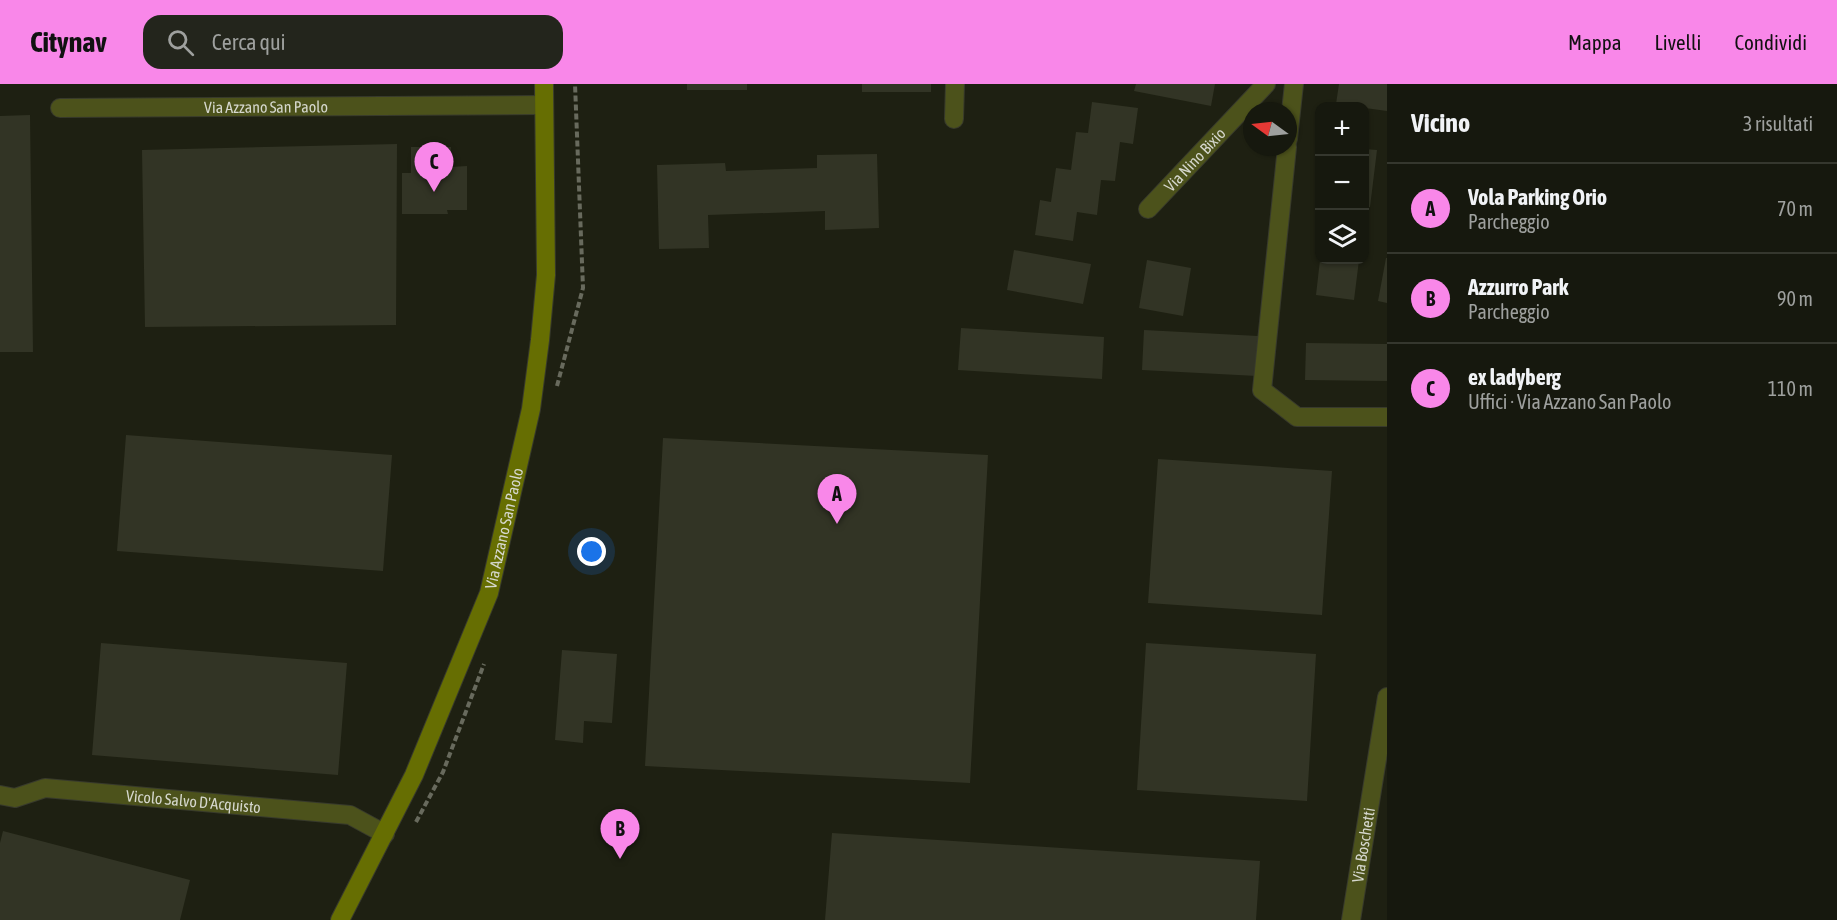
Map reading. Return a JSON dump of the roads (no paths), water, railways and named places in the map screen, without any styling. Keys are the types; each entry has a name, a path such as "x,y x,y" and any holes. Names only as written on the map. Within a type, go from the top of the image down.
{"street":[{"name":"Via Azzano San Paolo","path":"340,920 414,775 489,593 531,409 546,275 544,84"},
{"path":"954,119 955,84"},
{"name":"Via Nino Bixio","path":"1148,209 1266,84"},
{"path":"1292,102 1294,84"},
{"name":"Via Azzano San Paolo","path":"60,108 544,105"},
{"path":"1286,156 1262,390 1297,417 1387,417"},
{"name":"Via Boschetti","path":"1351,920 1387,697"},
{"name":"Vicolo Salvo D'Acquisto","path":"0,795 15,798 45,788 350,815 385,834"}],"place":[{"name":"ex ladyberg","path":"434,192"},
{"name":"Vola Parking Orio","path":"837,524"},
{"name":"Azzurro Park","path":"620,859"}]}
